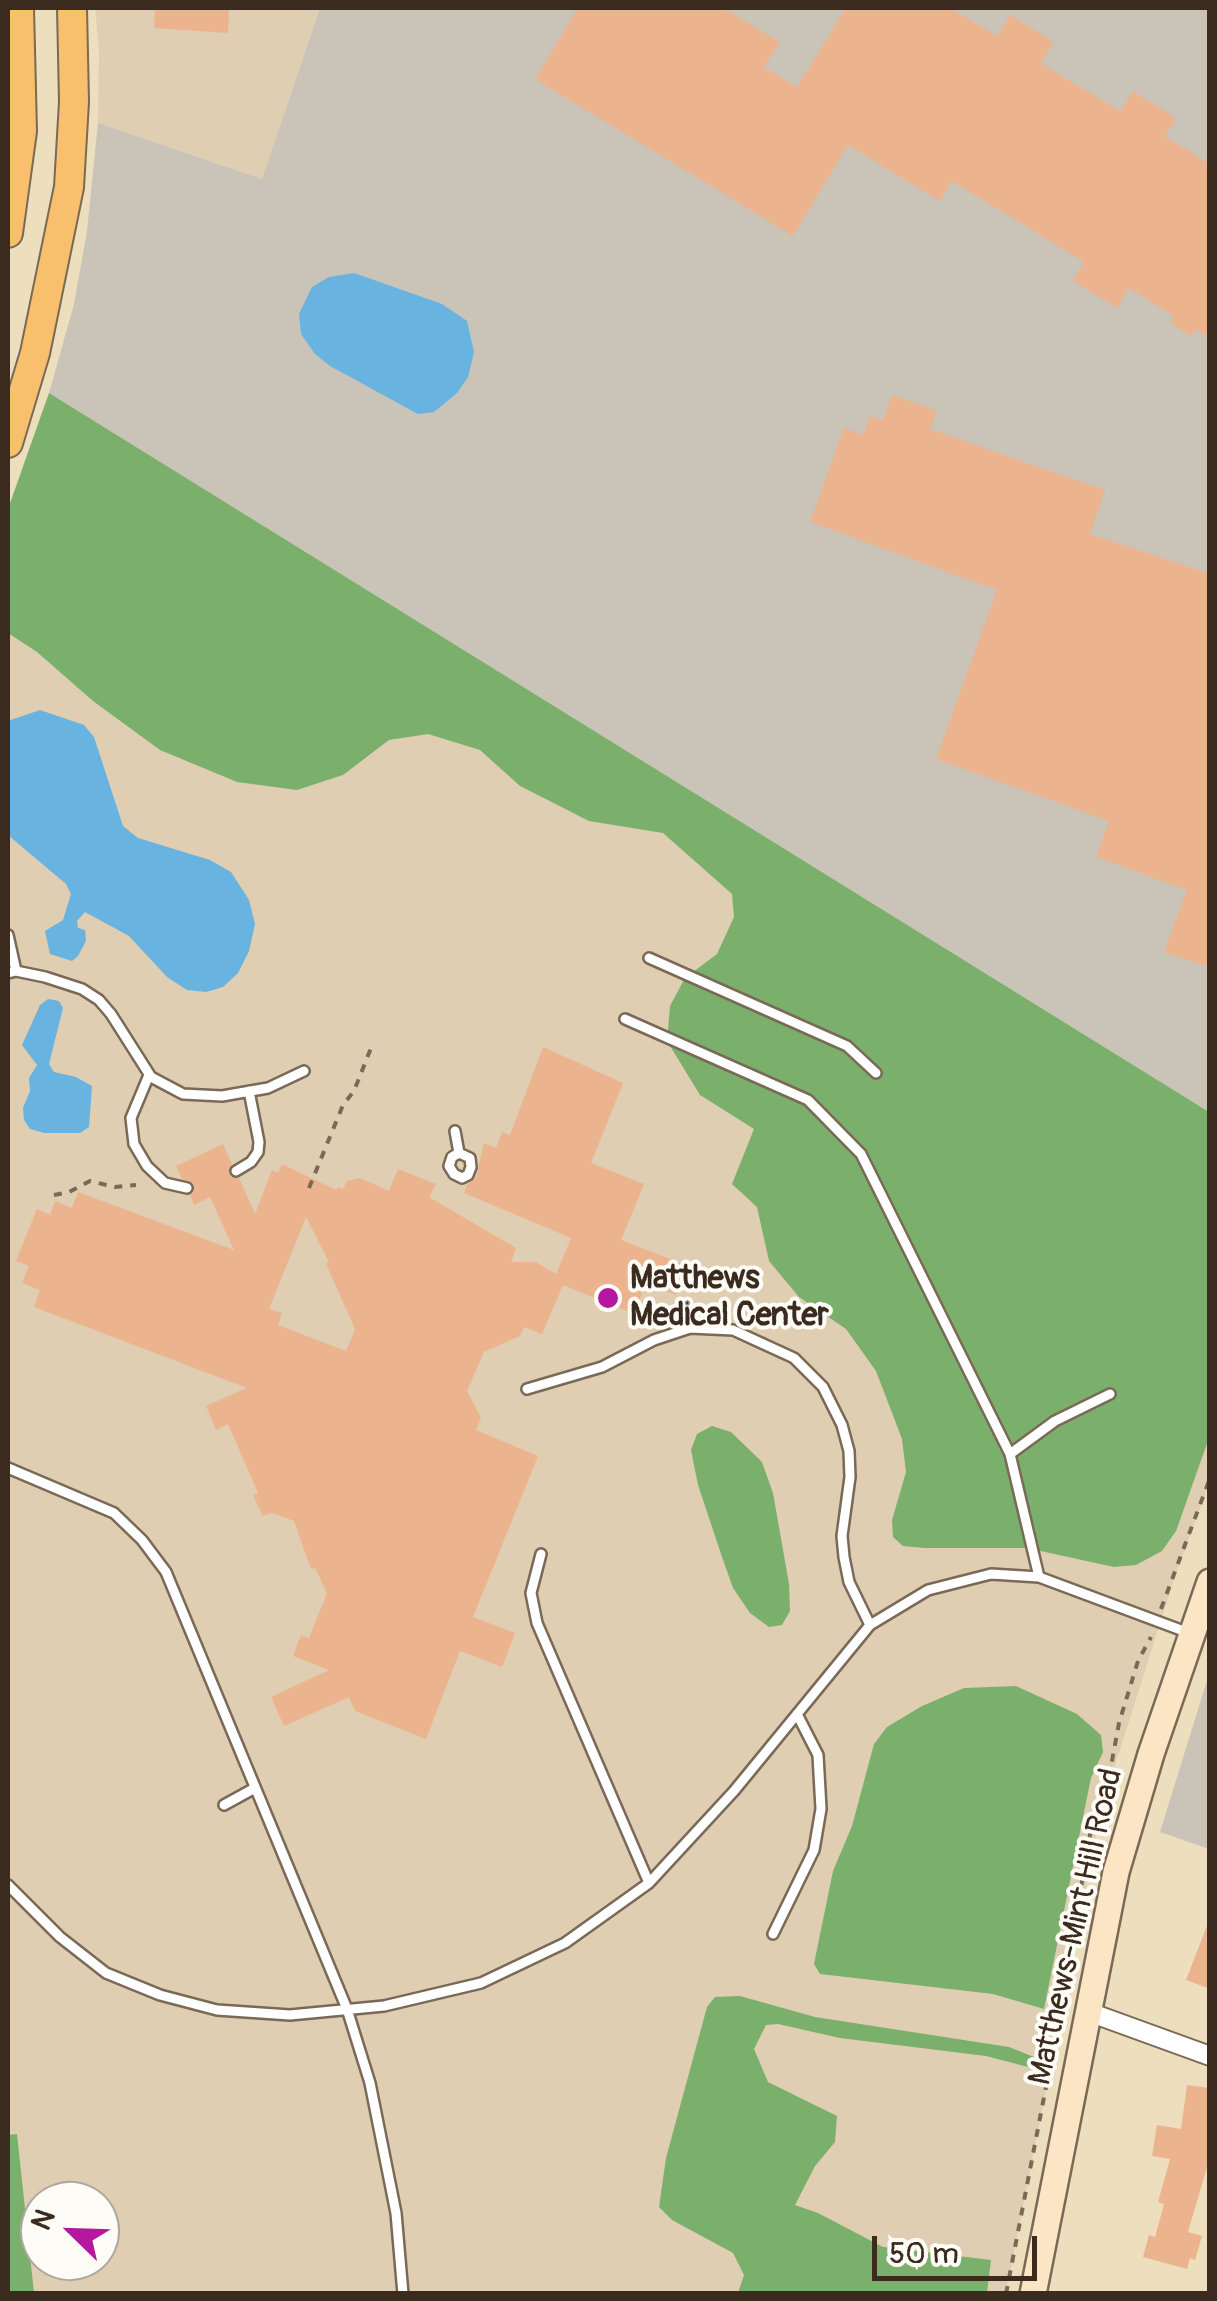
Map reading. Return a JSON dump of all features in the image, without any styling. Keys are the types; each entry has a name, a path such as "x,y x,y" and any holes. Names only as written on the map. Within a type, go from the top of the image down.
{"main road":[{"path":"8,233 22,131 19,8"},
{"path":"8,444 35,353 70,187 74,118 71,11"},
{"name":"Matthews-Mint Hill Road","path":"1033,2294 1116,1872 1151,1754 1210,1582"}],"street":[{"path":"1086,2010 1210,2056"}],"lane":[{"path":"8,935 12,972 66,983 99,1000 149,1075 183,1094 222,1096 249,1092 268,1088 304,1071"},
{"path":"648,958 847,1046 876,1073"},
{"path":"625,1018 808,1100 860,1154 1010,1454 1039,1577"},
{"path":"149,1075 131,1118 134,1144 147,1166 165,1183 187,1188"},
{"path":"236,1171 251,1162 260,1142 249,1092"},
{"path":"455,1131 459,1153"},
{"path":"528,1388 602,1368 654,1340 690,1328 733,1330 794,1358 823,1386 842,1425 850,1477 842,1536 844,1557 849,1582 870,1625"},
{"path":"1010,1454 1054,1421 1110,1394"},
{"path":"8,1468 114,1513 142,1540 166,1572 347,2009 370,2083 396,2213 403,2294"},
{"path":"540,1554 531,1593 537,1623 649,1883"},
{"path":"8,1885 60,1937 106,1972 160,1996 216,2010 290,2014 384,2006 480,1982 564,1943 649,1883 734,1790 870,1625 928,1590 991,1574 1039,1577 1192,1634"},
{"path":"773,1934 814,1850 821,1809 818,1755 797,1714"},
{"path":"224,1806 256,1788"}],"path":[{"path":"309,1188 371,1048"},
{"path":"54,1194 69,1192 90,1180 115,1186 136,1185"},
{"path":"1166,1596 1210,1478"},
{"path":"1006,2294 1052,2060 1095,1806 1109,1777 1119,1723 1138,1661 1149,1642"}],"shaded area":[{"path":"95,8 320,8 262,179 98,123"},
{"path":"320,8 1209,8 1209,1112 49,393 74,304 87,231 98,123 262,179"},
{"name":"Matthews Medical Center","path":"49,393 1209,1112 1209,1484 1175,1576 1101,1810 1006,2293 8,2293 8,509"},
{"path":"1209,1674 1209,1849 1160,1832"}],"green space":[{"path":"49,393 1209,1112 1209,1438 1176,1531 1162,1551 1136,1565 1114,1567 1027,1548 903,1546 893,1537 892,1520 906,1472 902,1439 876,1371 846,1329 799,1297 769,1261 757,1207 732,1184 754,1129 700,1095 667,1041 670,1006 685,978 717,954 734,917 732,894 663,833 589,821 520,786 480,750 428,734 389,740 343,775 297,790 237,782 160,750 8,633 8,509"},
{"path":"712,1426 731,1432 762,1462 773,1493 789,1584 790,1611 782,1625 769,1627 750,1613 733,1588 722,1557 698,1485 691,1450 697,1434"},
{"path":"1016,1686 1077,1714 1101,1735 1103,1752 1091,1778 1044,2009 993,1994 820,1974 814,1964 833,1871 852,1826 874,1744 887,1727 964,1688"},
{"path":"740,1996 815,2017 1009,2047 1034,2057 1032,2068 986,2056 840,2038 778,2024 766,2025 754,2049 768,2082 837,2116 835,2142 815,2166 795,2205 883,2247 991,2260 987,2293 738,2293 744,2275 733,2253 672,2220 659,2207 666,2158 707,2007 715,1997"},
{"path":"17,2134 22,2181 20,2281 33,2281 34,2293 9,2293 8,2135"}],"water":[{"path":"354,273 442,304 467,321 474,352 468,377 457,393 434,412 418,414 330,366 315,354 301,334 299,314 312,287 329,277"},
{"path":"40,710 84,725 94,737 123,826 138,838 210,860 231,872 249,900 255,924 249,951 238,973 223,987 206,992 187,990 167,977 129,936 85,912 77,921 78,928 85,930 86,941 78,956 72,961 50,954 45,931 63,920 71,894 66,884 8,835 8,721"},
{"path":"48,999 59,1001 63,1008 49,1064 54,1072 92,1086 89,1127 80,1133 44,1133 30,1129 24,1120 29,1078 37,1065 22,1045 40,1005"}],"building":[{"path":"155,8 229,8 228,33 154,28"},
{"path":"578,8 723,8 780,42 764,67 797,87 846,8 950,8 997,36 1010,15 1054,42 1041,63 1120,111 1133,91 1176,118 1165,136 1210,164 1210,338 1195,329 1191,336 1170,323 1174,316 1129,288 1117,308 1073,281 1084,262 952,181 940,201 848,145 793,236 535,79"},
{"path":"892,395 937,411 930,429 1105,490 1090,534 1210,574 1210,968 1164,952 1187,890 1096,857 1109,821 936,759 997,590 810,522 844,428 863,435 870,416 883,420"},
{"path":"543,1047 623,1083 591,1163 644,1184 621,1240 688,1266 676,1295 646,1283 634,1314 563,1285 542,1334 524,1327 520,1336 484,1352 467,1391 481,1418 476,1430 538,1456 473,1617 515,1633 502,1667 460,1651 426,1739 355,1711 349,1697 284,1726 271,1697 329,1670 293,1656 301,1635 309,1638 327,1593 315,1568 311,1569 294,1521 272,1513 263,1516 253,1495 258,1493 228,1424 216,1430 206,1406 247,1388 34,1307 40,1290 22,1283 29,1266 16,1261 37,1209 50,1215 55,1201 72,1208 78,1192 234,1250 210,1197 194,1205 190,1195 194,1185 182,1179 176,1166 223,1144 232,1164 229,1174 239,1178 255,1214 272,1170 278,1173 282,1164 336,1190 343,1189 347,1181 360,1178 389,1191 398,1169 436,1184 429,1197 516,1248 511,1262 536,1262 556,1274 571,1238 464,1193 476,1178 484,1143 496,1148 502,1132 510,1135","holes":["306,1217 329,1262 326,1264 355,1329 346,1351 278,1325 282,1313 269,1309"]},
{"path":"1210,1923 1210,1989 1186,1980"},
{"path":"1187,2085 1210,2088 1210,2157 1188,2232 1202,2236 1195,2260 1190,2258 1187,2269 1143,2257 1149,2235 1155,2237 1164,2204 1158,2202 1170,2159 1152,2156 1157,2125 1181,2129"}],"place":[{"name":"Matthews Medical Center","path":"608,1298"}]}
